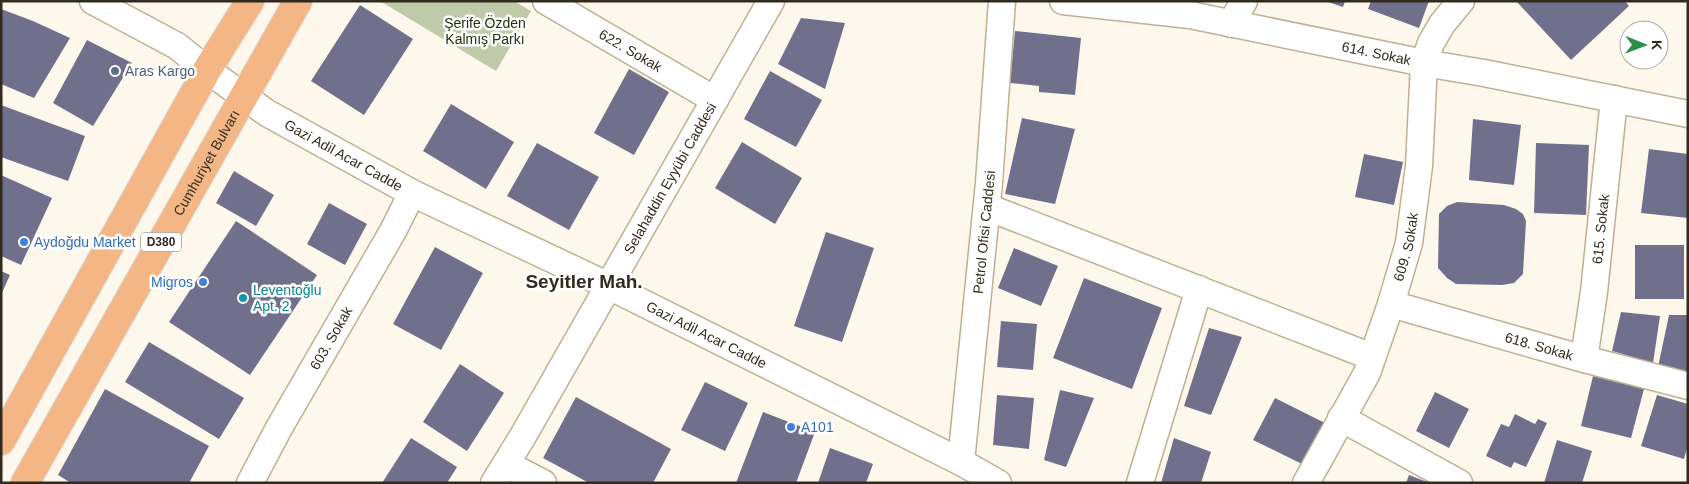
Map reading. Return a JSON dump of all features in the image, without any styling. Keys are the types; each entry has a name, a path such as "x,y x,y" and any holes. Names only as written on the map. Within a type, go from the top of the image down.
{"main road":[{"path":"1,441 207,70 250,1"},
{"name":"Cumhuriyet Bulvarı","path":"25,483 298,1"}],"street":[{"name":"Gazi Adil Acar Cadde","path":"93,1 177,46 244,98 267,113 412,193 609,286 960,462 998,483"},
{"name":"622. Sokak","path":"546,1 715,100"},
{"name":"Selahaddin Eyyübi Caddesi","path":"500,473 771,1"},
{"name":"Petrol Ofisi Caddesi","path":"960,462 986,207 1002,1"},
{"name":"614. Sokak","path":"1063,1 1190,15 1424,64 1484,73 1688,114"},
{"path":"1231,24 1244,1"},
{"name":"609. Sokak","path":"1306,483 1367,373 1391,304 1409,243 1419,166 1424,64 1431,43 1442,24 1461,1"},
{"name":"615. Sokak","path":"1584,359 1594,292 1614,99"},
{"name":"603. Sokak","path":"250,483 284,420 393,231 412,193"},
{"path":"986,207 1372,357"},
{"path":"1140,483 1199,289"},
{"name":"618. Sokak","path":"1391,304 1584,359 1688,386"},
{"path":"1341,418 1460,483"},
{"path":"500,473 543,483"}],"green space":[{"name":"Şerife Özden Kalmış Parkı","path":"380,1 514,1 531,11 496,71"}],"building":[{"path":"1325,1 1345,1 1343,7"},
{"path":"1371,1 1429,1 1419,28 1368,9"},
{"path":"1516,1 1625,1 1629,6 1571,60"},
{"path":"360,5 413,39 364,115 311,81"},
{"path":"1,9 70,38 34,98 1,84"},
{"path":"801,18 845,23 825,89 778,64"},
{"path":"1015,31 1081,38 1075,95 1039,92 1039,86 1010,83"},
{"path":"87,40 132,63 93,126 53,103"},
{"path":"629,69 669,92 634,155 594,133"},
{"path":"770,71 822,100 796,147 744,119"},
{"path":"451,104 514,142 486,189 423,151"},
{"path":"1,105 85,136 68,181 1,157"},
{"path":"1022,118 1075,129 1055,204 1005,194"},
{"path":"1473,119 1521,125 1514,185 1469,180"},
{"path":"742,142 802,178 775,224 715,188"},
{"path":"537,143 599,177 569,230 507,196"},
{"path":"1536,143 1589,145 1586,215 1534,213"},
{"path":"1649,149 1688,154 1688,218 1641,213"},
{"path":"1364,154 1403,162 1394,205 1355,197"},
{"path":"234,171 274,195 256,226 216,203"},
{"path":"1,175 52,198 21,265 1,256"},
{"path":"1457,202 1504,205 1516,209 1523,214 1526,221 1523,274 1514,283 1502,285 1456,284 1438,268 1439,214 1447,206"},
{"path":"329,203 367,224 345,265 307,244"},
{"name":"Leventoğlu Apt. 2","path":"236,221 317,275 250,375 169,322"},
{"path":"826,232 874,248 842,342 794,326"},
{"path":"1635,245 1684,245 1684,299 1635,299"},
{"path":"435,247 483,273 441,350 393,324"},
{"path":"1014,248 1058,266 1041,306 998,288"},
{"path":"1,271 10,275 1,295"},
{"path":"1084,278 1162,308 1132,389 1053,358"},
{"path":"1621,312 1660,316 1653,363 1612,351"},
{"path":"1669,315 1688,315 1688,376 1658,367"},
{"path":"1001,321 1037,324 1033,370 997,367"},
{"path":"1209,328 1242,337 1211,415 1184,406"},
{"path":"149,342 244,398 219,439 125,382"},
{"path":"460,364 504,393 467,451 423,422"},
{"path":"1593,376 1644,389 1631,438 1581,426"},
{"path":"705,382 748,403 725,451 681,430"},
{"path":"105,389 209,446 189,483 71,483 58,475"},
{"path":"1060,390 1094,398 1066,467 1044,460"},
{"path":"1435,392 1469,409 1449,448 1416,431"},
{"path":"997,395 1034,398 1029,449 993,445"},
{"path":"1657,395 1688,404 1688,445 1684,459 1641,446"},
{"path":"576,397 671,449 653,483 589,483 543,458"},
{"path":"1275,398 1325,423 1304,465 1253,440"},
{"path":"763,412 815,432 796,483 736,483"},
{"path":"1515,414 1535,424 1538,419 1547,423 1526,467 1514,462 1511,468 1486,456 1501,424 1509,427"},
{"path":"411,438 457,467 447,483 382,483"},
{"path":"1174,438 1211,452 1201,483 1161,483"},
{"path":"1557,440 1592,451 1582,483 1544,483"},
{"path":"830,448 873,464 866,483 818,483"},
{"path":"1409,475 1430,483 1406,483"}],"place":[{"name":"Aras Kargo","path":"115,71"},
{"name":"Aydoğdu Market","path":"24,242"},
{"name":"Migros","path":"203,282"},
{"name":"Leventoğlu Apt. 2","path":"243,298"},
{"name":"A101","path":"791,427"}],"district":[{"name":"Seyitler Mah.","path":"584,281"}]}
